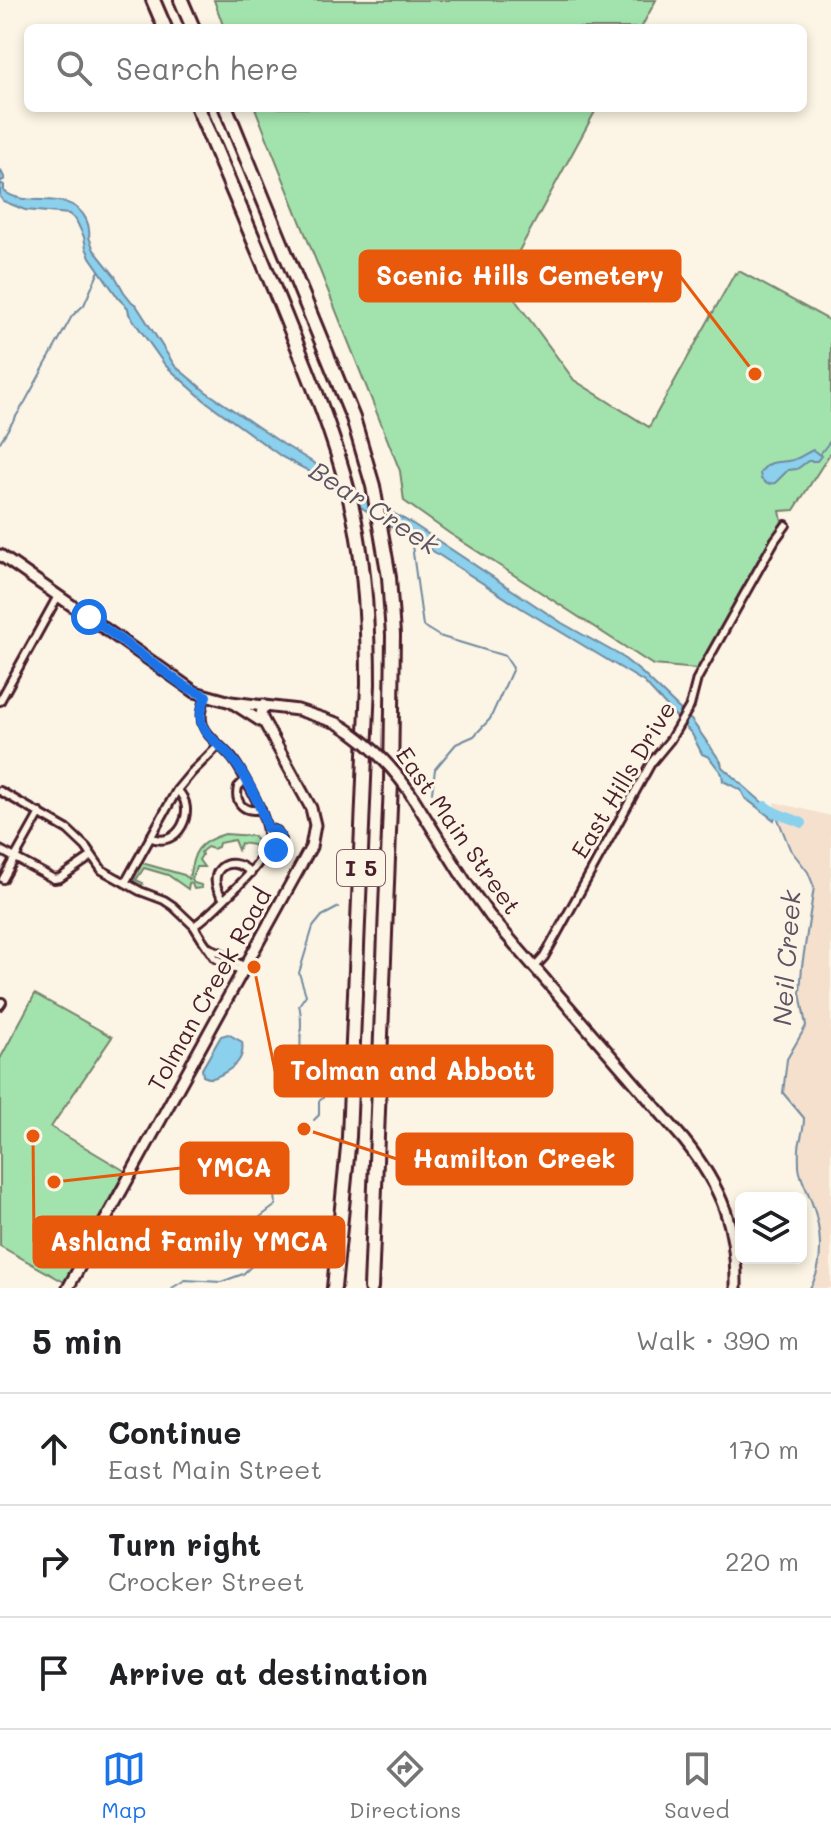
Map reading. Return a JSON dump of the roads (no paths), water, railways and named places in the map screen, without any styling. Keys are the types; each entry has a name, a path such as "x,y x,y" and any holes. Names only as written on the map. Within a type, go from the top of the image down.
{"highway":[{"path":"153,0 163,24"},
{"path":"181,0 191,24"},
{"name":"I 5","path":"200,112 327,421 357,532 366,605 368,684 344,1205 343,1288"},
{"name":"I 5","path":"228,112 353,418 384,538 392,612 393,716 373,1288"},
{"path":"334,1288 344,1205"}],"street":[{"name":"East Hills Drive","path":"535,967 544,957 651,763 676,730 693,696 697,679 786,525"},
{"name":"East Main Street","path":"0,555 186,687 231,702 305,711 337,723 377,751 409,791 479,901 684,1140 708,1173 733,1234 736,1288"},
{"path":"0,701 58,596"},
{"path":"194,926 251,873 266,851 267,828 261,809 235,763 203,726 201,713 206,696"},
{"path":"231,702 267,727"},
{"name":"Tolman Creek Road","path":"68,1288 309,852 315,834 314,817 261,715 263,705"},
{"path":"125,883 177,790 219,745"},
{"path":"245,780 238,787 237,800 246,809 261,809"},
{"path":"150,837 162,841 180,830 187,814 186,800 177,790"},
{"path":"0,791 68,830 86,847 102,870 171,905 194,926 215,958 244,969"},
{"path":"3,879 40,813"},
{"path":"266,851 276,850 281,840 277,831 267,828"},
{"path":"0,850 54,879 92,856"},
{"path":"224,899 215,882 220,869 237,863 251,873"}],"water":[{"name":"Bear Creek","path":"0,183 4,185 4,191 13,196 59,201 79,209 88,223 94,250 136,305 175,366 205,391 354,492 413,524 562,623 621,656 692,721 722,767 764,804 777,810 774,820 745,798 741,790 723,781 722,774 709,757 702,754 692,734 644,682 387,525 307,470 282,457 204,400 165,365 90,257 76,220 69,214 25,210 3,201"},
{"path":"813,450 821,456 817,461 808,461 797,469 788,470 775,483 767,484 761,479 760,473 767,465 793,460"},
{"path":"228,1034 242,1042 238,1062 217,1077 203,1076 202,1069 221,1036"}],"waterway":[{"path":"0,442 72,316 84,305 99,271"},
{"path":"820,454 831,440"},
{"name":"Bear Creek","path":"411,538 423,626 439,636 505,656 513,668 490,719 474,736 456,744 435,769 432,793"},
{"path":"765,806 802,823"},
{"name":"Neil Creek","path":"776,814 790,849 808,872 814,887 800,993 806,1026 787,1059 783,1093 804,1118 799,1167 815,1213 820,1246 818,1268 810,1288"},
{"path":"314,1120 319,1115 319,1101 323,1095 312,1084 313,1075 306,1068 301,1051 299,1005 306,995 299,973 313,927 322,916 339,907"},
{"path":"172,1288 185,1280 221,1282 243,1274 257,1261 255,1240 260,1217 276,1205 275,1195 266,1190 271,1177 288,1154"}],"place":[{"name":"Scenic Hills Cemetery","path":"755,374"},
{"name":"Tolman and Abbott","path":"254,967"},
{"name":"Hamilton Creek","path":"304,1129"},
{"name":"Ashland Family YMCA","path":"33,1136"},
{"name":"YMCA","path":"54,1182"}]}
